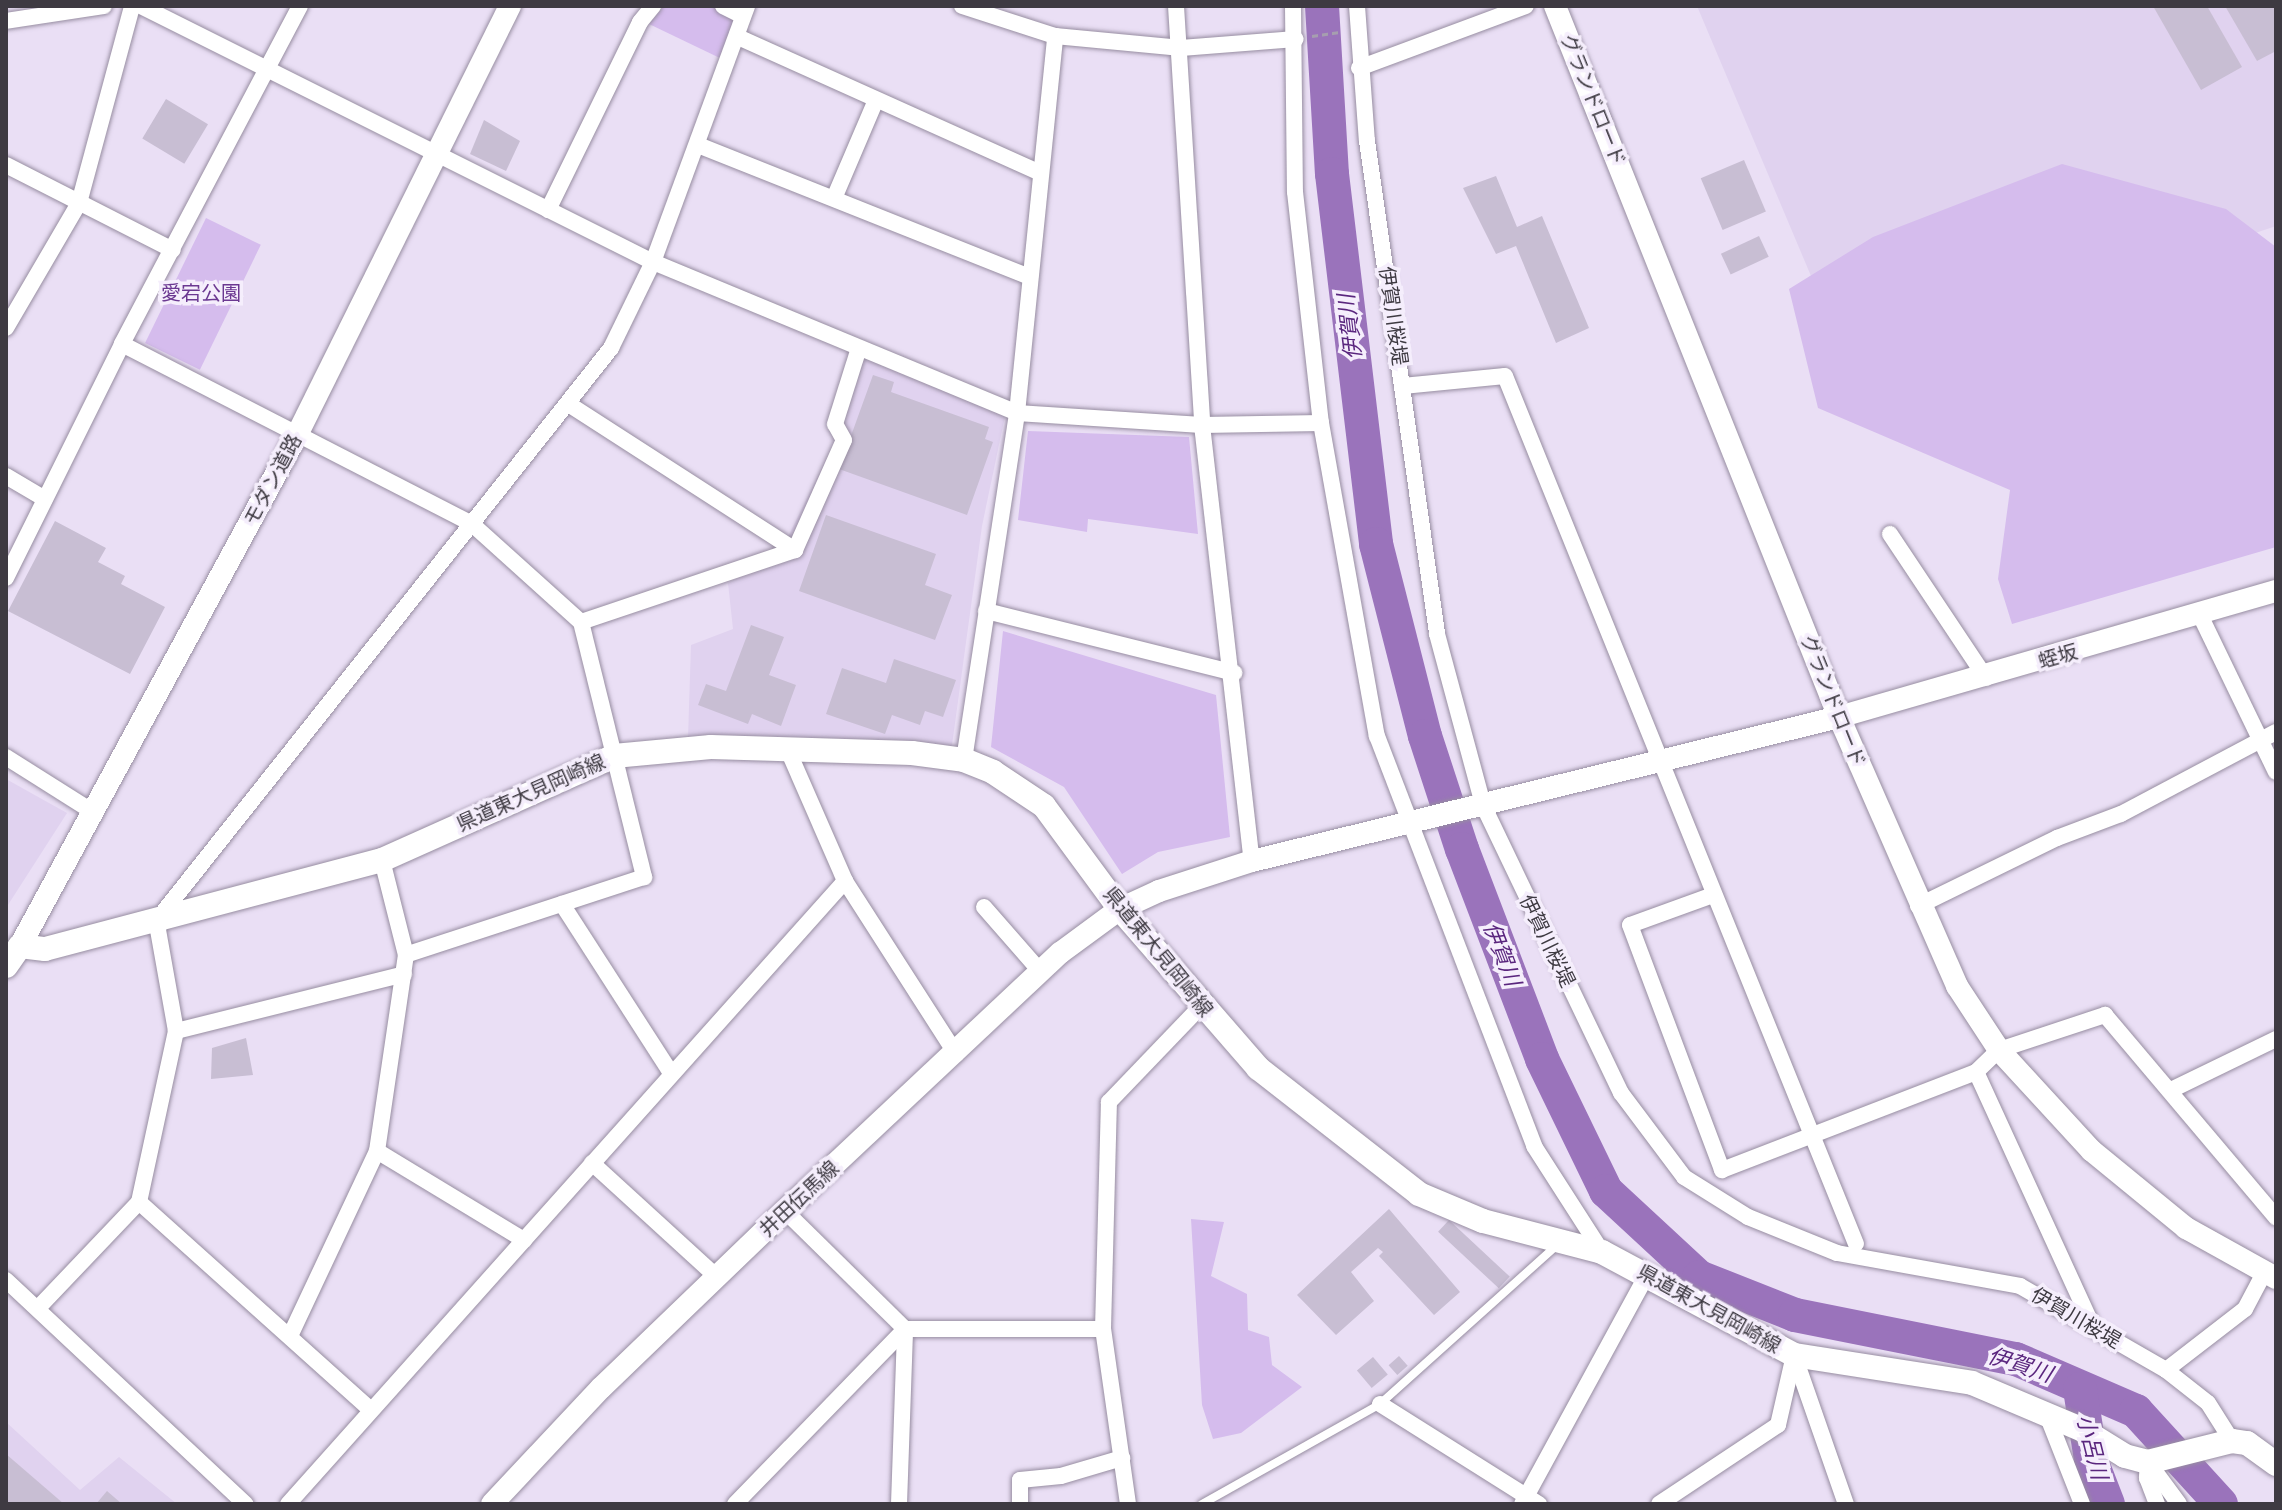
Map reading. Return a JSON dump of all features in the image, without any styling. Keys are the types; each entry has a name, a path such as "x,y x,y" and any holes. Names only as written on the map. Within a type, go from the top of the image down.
{"main road":[{"name":"県道東大見岡崎線","path":"13,956 161,915 382,860 614,756 711,747 787,748 964,760 993,772 1044,806 1120,909 1200,1007 1258,1068 1419,1194 1483,1221 1602,1252 1794,1355 1972,1383 2047,1415 2136,1459"},
{"path":"2136,1459 2232,1441 2247,1443 2276,1464"}],"street":[{"path":"6,21 104,6"},
{"path":"6,328 79,203 132,6"},
{"path":"141,6 653,262 858,351 1017,413 1202,425 1321,423"},
{"path":"6,578 122,344 300,6"},
{"name":"モダン道路","path":"13,956 297,435 510,6"},
{"path":"548,210 640,22 653,6"},
{"path":"39,1307 139,1202 176,1031 158,930 161,915 570,405 611,348 653,262 738,37 745,11 723,6"},
{"path":"962,6 1055,36 1181,48 1296,39"},
{"path":"1176,6 1202,425 1234,673 1252,861"},
{"path":"1293,6 1296,39 1295,192 1321,423 1377,736 1406,823 1534,1146 1602,1252"},
{"path":"1357,6 1359,28"},
{"path":"1359,68 1526,6"},
{"name":"グランドロード","path":"1555,6 1839,717 1918,906 1957,986 1999,1050 2092,1151 2186,1228 2270,1274"},
{"name":"伊賀川桜堤","path":"1359,28 1359,68 1437,634 1483,805 1621,1093 1684,1177 1748,1217 1837,1253 2020,1286 2166,1370 2208,1403 2232,1441"},
{"path":"964,760 1017,413 1055,36"},
{"path":"738,37 1040,173"},
{"path":"835,196 876,100"},
{"path":"698,145 835,196 1029,277"},
{"path":"6,165 173,250"},
{"path":"122,344 472,524 581,622 644,877 406,955"},
{"path":"581,622 795,550 844,440 835,424 858,351"},
{"path":"1403,386 1505,376 1856,1244"},
{"path":"570,405 795,550"},
{"path":"6,476 45,499"},
{"path":"1890,534 1986,678"},
{"name":"蛭坂","path":"1483,805 1661,763 1986,678 2276,591"},
{"path":"986,611 1234,673"},
{"path":"2200,615 2268,736 2276,772"},
{"path":"1918,906 2057,838 2121,814 2268,736"},
{"path":"787,748 845,881 956,1054"},
{"path":"6,757 93,812"},
{"name":"井田伝馬線","path":"492,1504 601,1388 785,1211 1041,972 1120,909 1159,891 1252,861 1483,805"},
{"path":"290,1336 377,1151 406,955 382,860"},
{"path":"288,1504 845,881"},
{"path":"1713,895 1630,925 1722,1170 1815,1137 1976,1072 1999,1050 2105,1015 2276,1217"},
{"path":"562,904 671,1073"},
{"path":"984,907 1041,972"},
{"path":"176,1031 404,974"},
{"path":"1128,1504 1103,1329 1109,1102 1200,1007"},
{"path":"2171,1090 2276,1039"},
{"path":"1976,1072 2093,1327"},
{"path":"377,1151 524,1240"},
{"path":"592,1163 717,1277"},
{"path":"139,1202 370,1409"},
{"path":"785,1211 905,1329 1103,1329"},
{"path":"2166,1370 2245,1309 2270,1274"},
{"path":"1380,1404 1529,1502 1646,1277"},
{"path":"6,1280 39,1307 245,1504"},
{"path":"735,1504 905,1329"},
{"path":"899,1504 905,1329"},
{"path":"1659,1504 1778,1425 1794,1355"},
{"path":"1794,1355 1846,1504"},
{"path":"2047,1415 2082,1504"},
{"path":"1020,1504 1020,1480 1061,1476 1122,1458"},
{"path":"2136,1459 2157,1504"},
{"path":"2136,1459 2179,1504"}],"lane":[{"path":"1202,1504 1380,1404 1561,1242"}],"path":[{"path":"1296,39 1359,28"}],"shaded area":[{"path":"1697,6 2276,6 2276,226 2199,252 1822,302"},
{"path":"863,358 1005,416 982,526 951,752 688,738 691,645 733,629 728,583 778,557 841,429"},
{"path":"6,779 67,813 6,908"},
{"path":"6,1422 80,1490 119,1457 177,1504 6,1504"}],"green space":[{"path":"664,6 715,6 738,18 724,60 649,24"},
{"path":"2062,164 2226,209 2276,247 2276,547 2012,624 1998,579 2010,490 1818,408 1789,289 1873,237"},
{"name":"愛宕公園","path":"206,218 261,245 200,370 145,343"},
{"path":"1028,431 1189,437 1198,534 1088,519 1087,532 1018,520"},
{"path":"1003,631 1216,695 1230,837 1158,852 1122,874 1064,787 991,747"},
{"path":"1191,1219 1224,1222 1211,1276 1247,1294 1248,1330 1269,1337 1272,1365 1302,1387 1241,1433 1213,1439 1202,1405"}],"building":[{"path":"2153,6 2207,6 2242,67 2201,90"},
{"path":"2225,6 2276,6 2276,51 2257,61"},
{"path":"166,99 208,124 184,164 142,138"},
{"path":"484,120 520,141 506,171 470,154"},
{"path":"1744,160 1766,212 1723,230 1701,178"},
{"path":"1496,176 1517,227 1542,216 1589,328 1556,343 1516,246 1496,254 1463,188"},
{"path":"1759,236 1769,257 1731,275 1721,254"},
{"path":"873,375 894,382 891,392 989,427 985,439 993,442 967,515 839,469"},
{"path":"826,515 936,554 925,585 952,595 935,640 799,591"},
{"path":"55,521 106,548 98,562 125,576 121,584 165,607 130,674 8,611"},
{"path":"751,625 784,637 769,675 796,685 781,726 752,714 748,724 698,705 706,684 726,691"},
{"path":"894,659 956,680 943,717 925,711 920,725 892,715 885,734 826,714 842,668 886,683"},
{"path":"246,1038 253,1075 211,1079 212,1048"},
{"path":"1389,1209 1460,1292 1434,1315 1379,1256 1383,1252 1378,1248 1351,1272 1374,1301 1336,1335 1297,1295"},
{"path":"1449,1220 1510,1277 1499,1288 1438,1232"},
{"path":"1399,1356 1408,1366 1397,1375 1389,1365"},
{"path":"1373,1357 1388,1375 1372,1388 1357,1370"},
{"path":"6,1454 64,1504 8,1504"},
{"path":"107,1491 122,1504 96,1504"}],"waterway":[{"name":"伊賀川","path":"1322,6 1332,174 1376,544 1425,736 1462,849 1542,1059 1606,1191 1699,1277 1795,1315 2016,1359 2136,1411 2221,1504"},
{"name":"小呂川","path":"2080,1389 2091,1460 2108,1504"}]}
